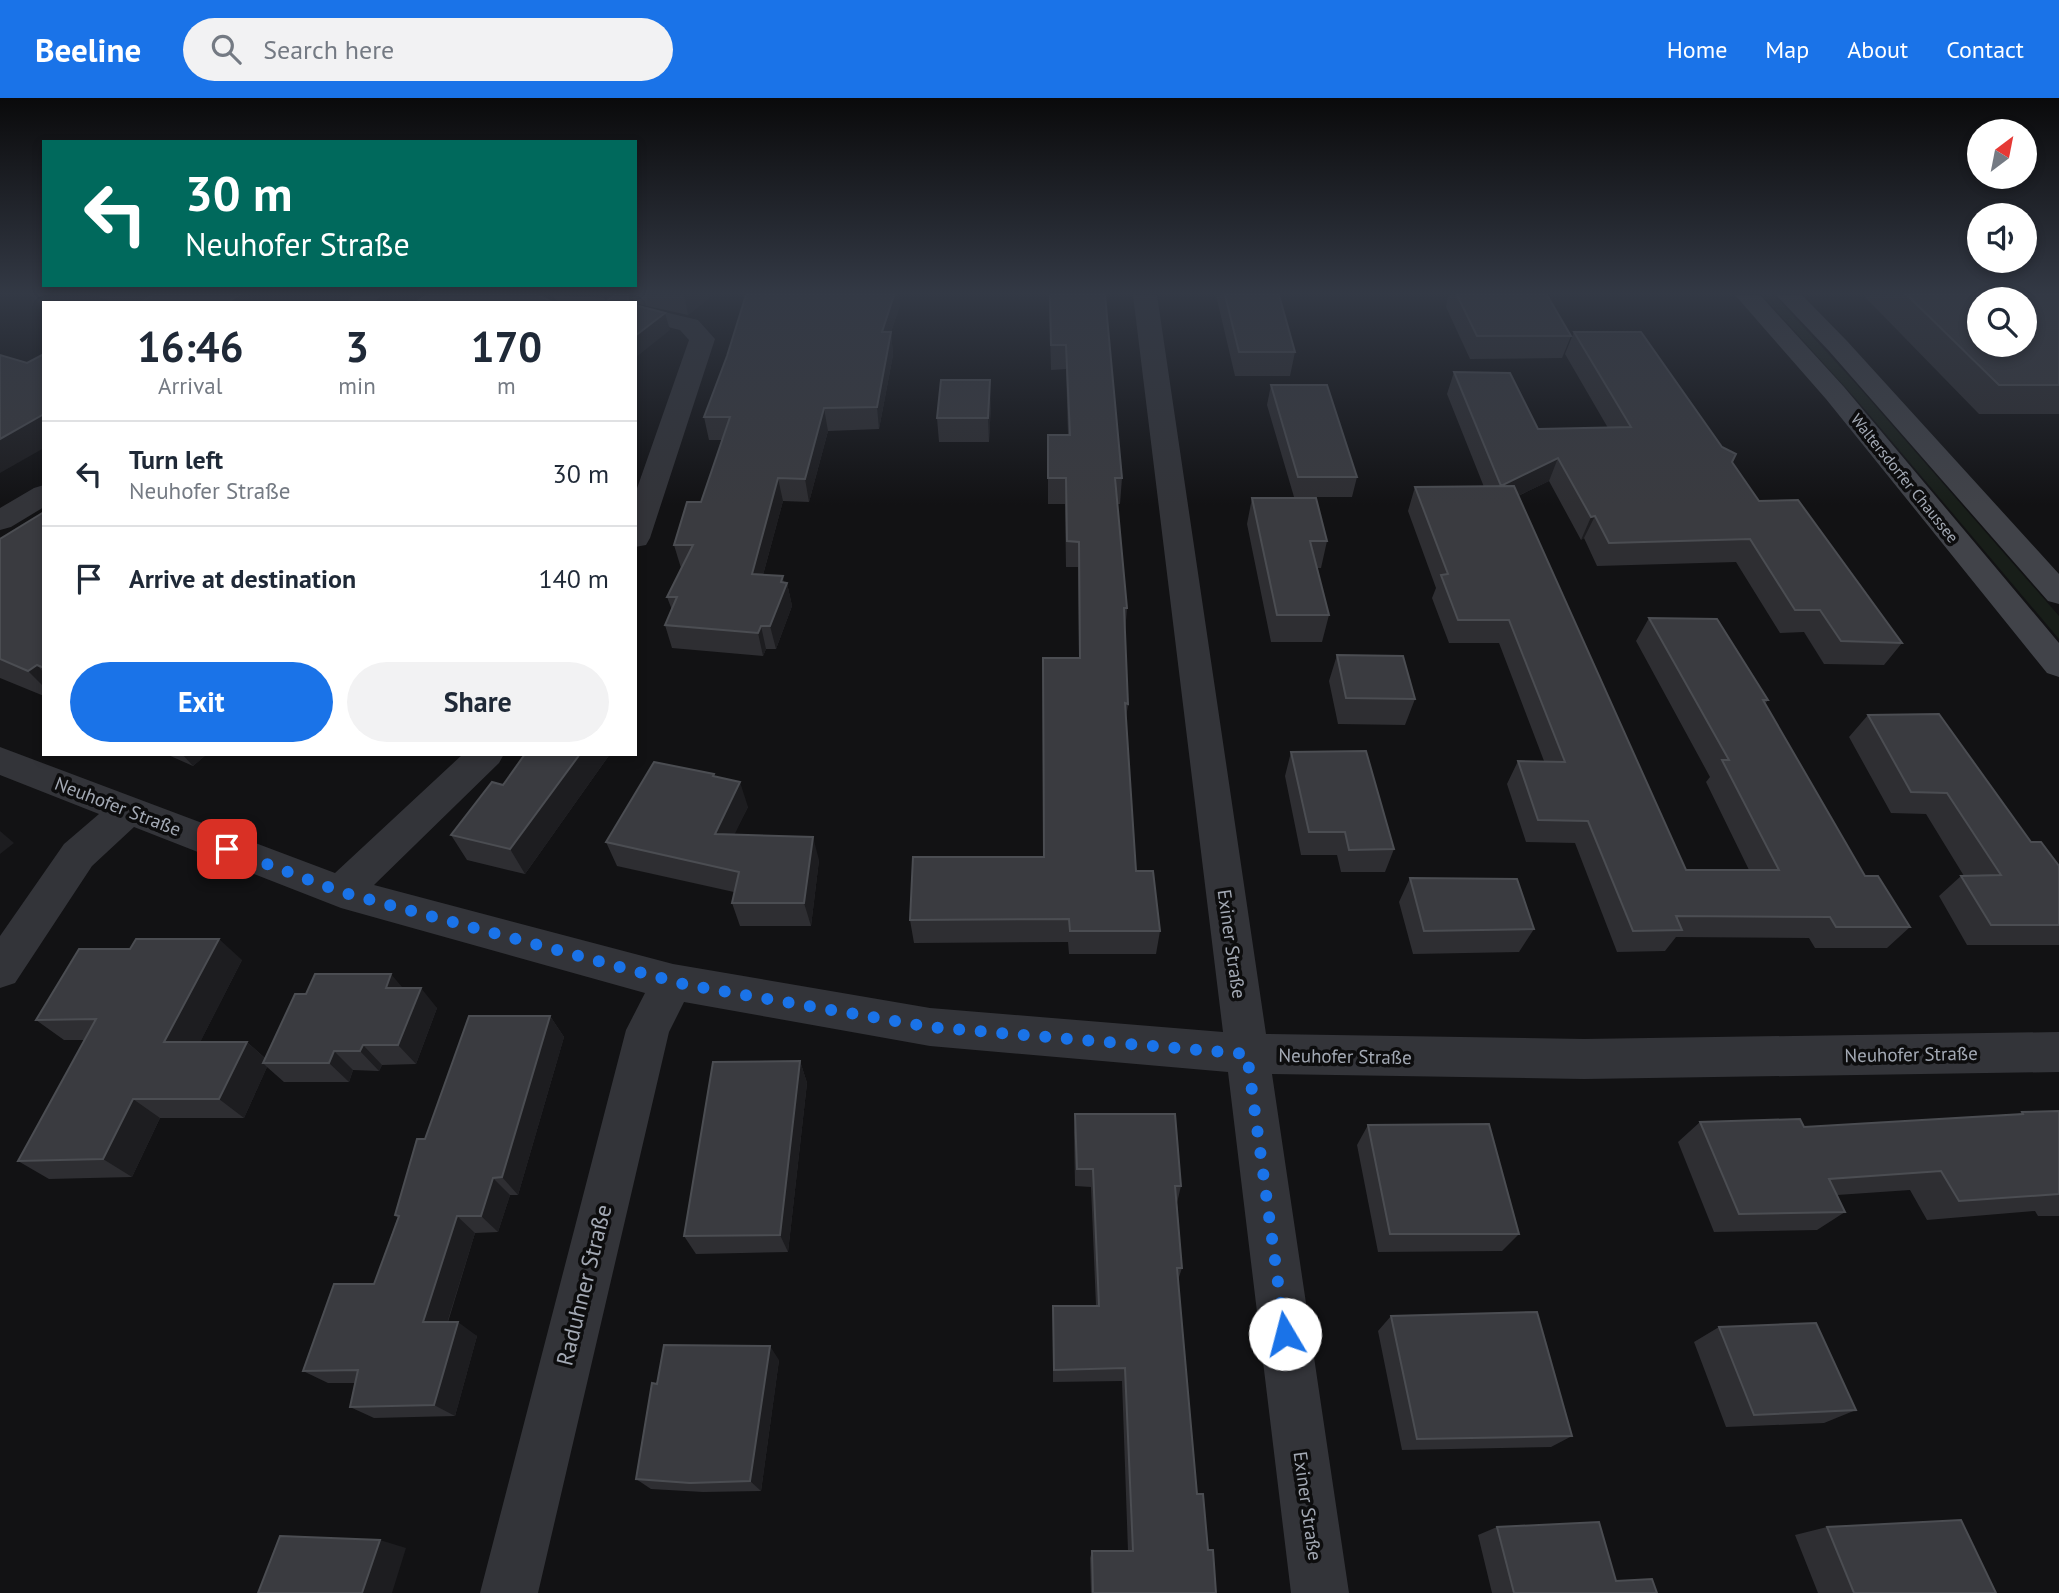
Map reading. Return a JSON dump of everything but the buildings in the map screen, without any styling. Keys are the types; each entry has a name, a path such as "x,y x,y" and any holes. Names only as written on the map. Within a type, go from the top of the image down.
{"main road":[{"name":"Waltersdorfer Chaussee","path":"1810,365 2059,665"},
{"name":"Waltersdorfer Chaussee","path":"1855,365 2059,594"}],"street":[{"path":"637,532 695,365"},
{"name":"Exiner Straße","path":"1154,365 1320,1593"},
{"path":"0,521 42,495"},
{"path":"341,892 484,756"},
{"name":"Neuhofer Straße","path":"0,760 341,892 673,982 930,1027 1247,1054 1584,1059 2059,1052"},
{"path":"0,970 78,855 128,810"},
{"name":"Raduhner Straße","path":"509,1593 635,1077 648,1030 673,982"}],"shaded area":[{"path":"1825,365 1838,365 2059,616 2059,639"}],"route":[{"path":"227,849 341,892 687,985 977,1033 1247,1054 1285,1334"}]}
